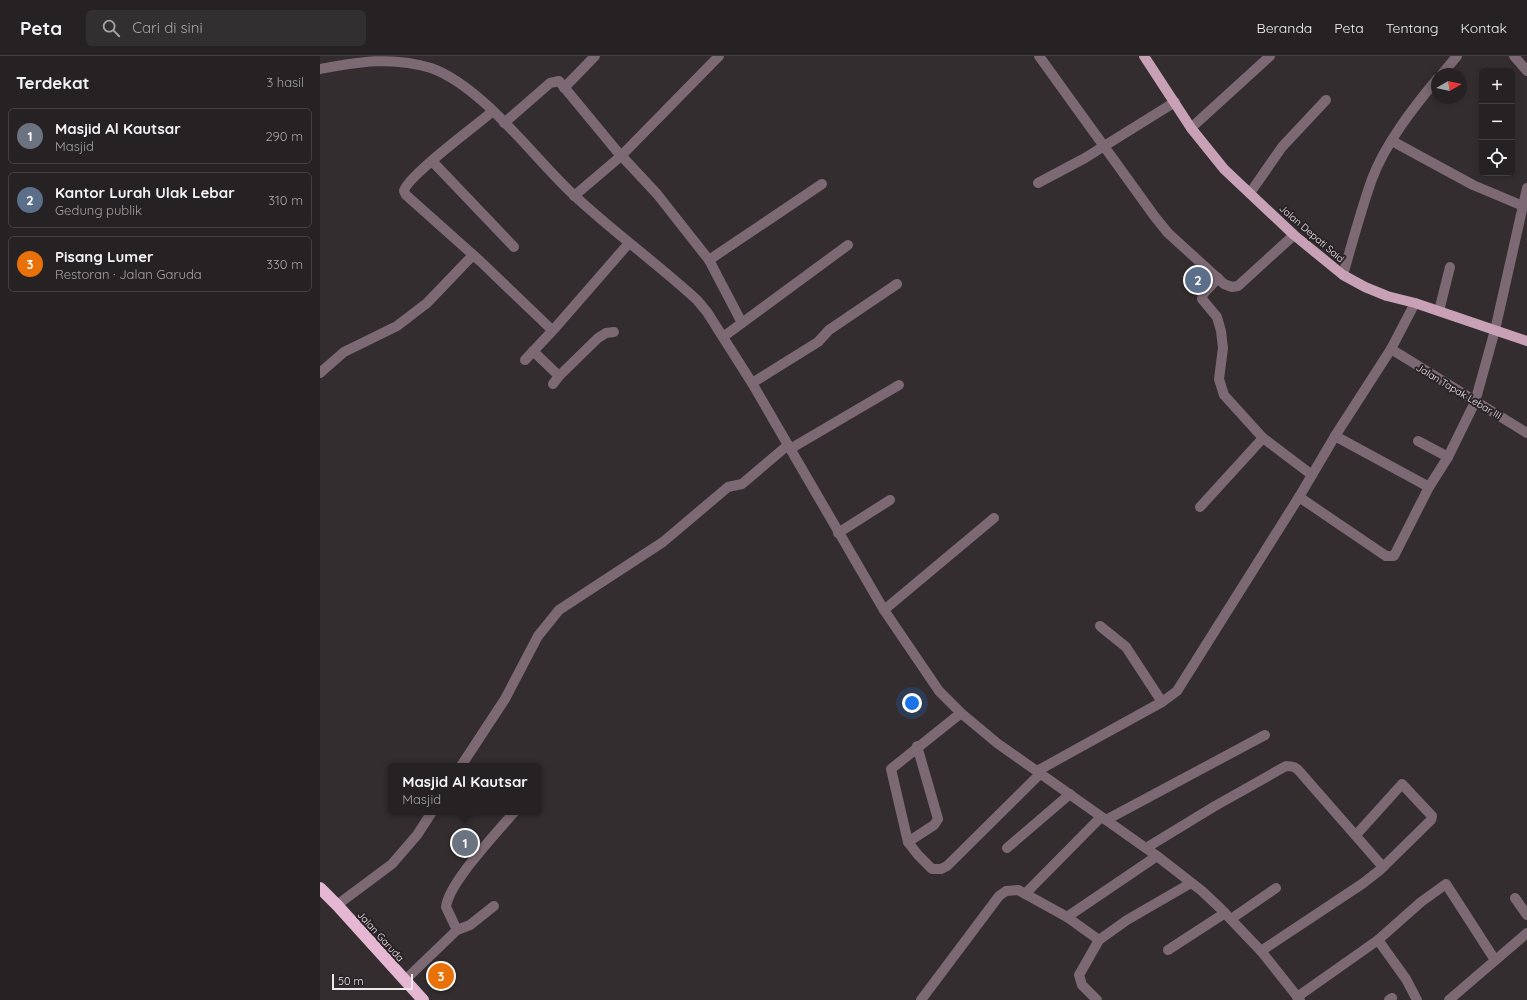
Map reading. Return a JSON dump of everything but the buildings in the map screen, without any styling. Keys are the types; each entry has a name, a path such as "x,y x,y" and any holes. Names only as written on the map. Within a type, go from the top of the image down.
{"highway":[{"name":"Jalan Garuda","path":"320,888 337,904 423,1000"}],"main road":[{"name":"Jalan Depati Said","path":"1144,56 1191,128 1224,169 1294,235 1343,275 1365,287 1387,296 1415,303 1527,341"}],"street":[{"path":"564,88 595,56"},
{"path":"574,196 621,156 719,56"},
{"path":"1191,128 1270,56"},
{"path":"1447,68 1457,56"},
{"path":"1514,56 1527,71"},
{"path":"1043,57 1103,147 1168,233 1228,287 1238,286 1294,235"},
{"path":"320,69 387,60 431,68 463,86 493,111 574,196 697,300 708,312 752,383 884,610 932,682 961,713 996,743 1158,856 1192,883 1228,916 1261,951 1299,998 1378,940 1421,902 1446,884 1495,960"},
{"path":"504,123 550,83 559,81 621,156 657,194 709,260 742,323"},
{"path":"1343,275 1372,178 1392,141 1411,112 1431,87"},
{"path":"1250,193 1282,147 1326,100"},
{"path":"1038,183 1085,158 1175,102"},
{"path":"493,111 432,161 406,185 404,193 473,255 552,330"},
{"path":"1392,141 1473,185 1523,206"},
{"path":"432,161 514,246"},
{"path":"709,260 822,184"},
{"path":"1299,497 1390,557 1394,556 1429,487 1448,457 1475,402 1495,330 1527,188"},
{"path":"525,360 629,243"},
{"path":"723,337 848,245"},
{"path":"320,373 344,352 387,332 403,322 427,303 473,255"},
{"path":"1439,311 1450,267"},
{"path":"1218,278 1203,294 1202,299 1217,317 1220,331 1223,348 1219,379 1220,386 1224,394 1263,438 1312,475"},
{"path":"752,383 818,342 829,330 897,284"},
{"path":"961,713 891,768 908,842 928,865 936,870 947,866 1039,772 1162,702 1177,691 1299,497 1335,436 1391,349 1415,303"},
{"path":"533,351 556,380 598,338 606,333 614,332"},
{"name":"Jalan Tapak Lebar III","path":"1391,349 1475,402 1527,432"},
{"path":"463,763 505,699 538,636 559,610 663,542 728,487 742,484 789,447 899,385"},
{"path":"1335,436 1429,487"},
{"path":"1200,507 1263,438"},
{"path":"1418,441 1448,457"},
{"path":"838,533 890,500"},
{"path":"884,610 994,518"},
{"path":"1100,626 1126,647 1162,702"},
{"path":"1025,894 1104,818 1265,735"},
{"path":"908,842 934,825 938,820 918,746"},
{"path":"1146,848 1215,806 1286,766 1296,767 1383,867"},
{"path":"1261,951 1362,884 1383,867 1431,820 1432,816 1429,811 1402,784 1356,835"},
{"path":"1007,848 1070,794"},
{"path":"337,904 396,860 417,835 430,815"},
{"path":"458,930 446,907 450,896 465,871 512,815"},
{"path":"1067,918 1158,856"},
{"path":"1097,1000 1082,985 1080,975 1082,968 1099,940 1127,920 1192,883"},
{"path":"1168,950 1276,888"},
{"path":"921,1000 999,896 1006,891 1015,890 1025,894 1067,918 1099,940"},
{"path":"1515,898 1527,915"},
{"path":"405,980 458,930 470,925 494,906"},
{"path":"1450,1000 1527,933"},
{"path":"1378,940 1406,979 1416,1000"}],"place":[{"name":"Kantor Lurah Ulak Lebar","path":"1198,280"},
{"name":"Masjid Al Kautsar","path":"465,843"},
{"name":"Pisang Lumer","path":"441,976"}]}
